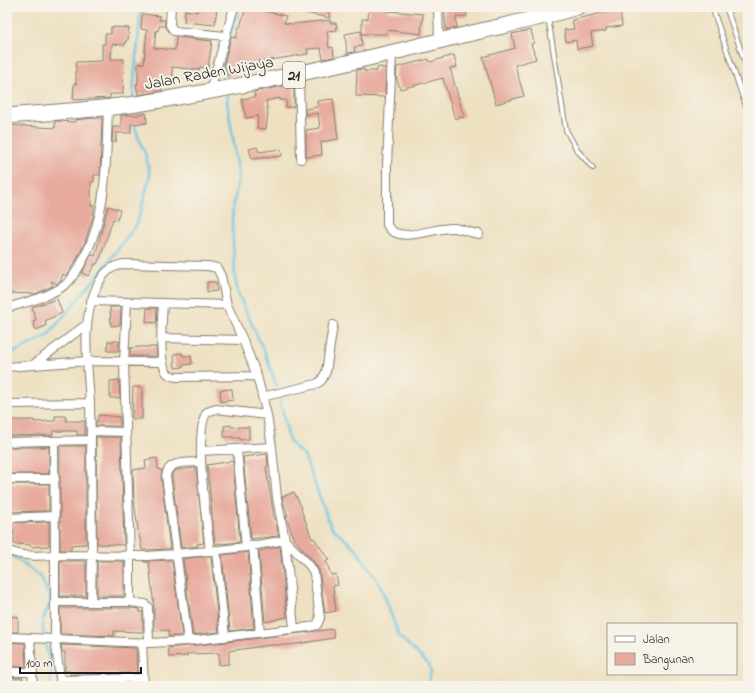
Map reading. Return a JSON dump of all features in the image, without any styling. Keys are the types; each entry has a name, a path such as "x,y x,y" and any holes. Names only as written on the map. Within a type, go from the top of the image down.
{"highway":[{"name":"Jalan Raden Wijaya","path":"7,116 108,108 299,74 392,53 540,13 574,7"}],"street":[{"path":"172,7 170,25 174,30 226,36"},
{"path":"210,91 234,7"},
{"path":"438,7 439,41"},
{"path":"392,53 387,165 386,219 388,227 391,231 407,235 445,228 455,228 479,234"},
{"path":"299,74 301,159"},
{"path":"7,308 36,299 66,284 75,274 86,255 99,222 103,199 108,108"},
{"path":"91,602 91,431 87,361 87,324 91,301 108,270 118,265 134,263 215,267 221,276 226,305 243,340 257,376 267,415 277,498 285,540 294,628"},
{"path":"91,301 226,305"},
{"path":"126,302 124,362 130,602"},
{"path":"163,304 162,362 166,371 173,377 257,376"},
{"path":"32,365 87,324"},
{"path":"262,397 316,384 321,381 326,372 333,325"},
{"path":"162,338 243,340"},
{"path":"7,367 87,361 162,362"},
{"path":"7,404 90,403"},
{"path":"225,637 201,462 202,421 207,412 216,409 267,415"},
{"path":"91,431 126,432"},
{"path":"7,442 91,440"},
{"path":"54,442 56,555 54,639 61,683 143,682 148,606 143,603 130,602 55,602"},
{"path":"201,451 272,447"},
{"path":"237,449 260,633"},
{"path":"188,641 166,476 169,468 178,464 201,462"},
{"path":"7,479 55,479"},
{"path":"7,518 55,516"},
{"path":"7,550 14,553 28,555 130,556 213,551 285,540"},
{"path":"7,637 145,642 188,641 317,625 320,618 315,577 310,566 285,540"},
{"path":"32,639 33,686"},
{"path":"7,672 33,672"}],"lane":[{"path":"712,7 748,112"},
{"path":"726,7 748,70"},
{"path":"540,13 566,130 577,150 593,168"}],"building":[{"path":"198,7 217,7 215,25 184,22 185,10 197,12"},
{"path":"246,7 266,7 264,11 286,16 284,23 293,24 330,20 330,23 336,23 337,30 327,31 329,48 333,47 334,57 323,59 321,48 307,49 308,54 270,61 258,61 260,67 228,76 224,64 231,37 236,38"},
{"path":"369,7 388,7 388,11 423,14 421,34 387,30 387,34 362,34 362,19 368,19"},
{"path":"444,7 466,7 467,16 456,17 457,27 446,30"},
{"path":"328,9 330,18 305,13 305,12"},
{"path":"620,9 622,26 606,28 606,31 591,33 593,46 577,49 576,40 566,42 564,30 574,29 572,20"},
{"path":"142,14 160,16 159,20 165,20 165,26 159,26 158,31 156,30 154,48 175,50 176,37 212,41 208,68 200,67 199,70 172,67 174,84 161,86 162,91 138,95 136,84 138,84 138,64 144,63 147,30 141,29"},
{"path":"111,27 129,28 128,40 126,40 125,45 112,44 111,59 124,59 123,94 110,94 110,98 73,100 74,83 76,84 76,62 102,61 102,44 105,44 105,34 111,34"},
{"path":"531,30 534,43 531,44 536,59 515,65 524,96 496,104 483,57 515,48 512,34"},
{"path":"361,31 362,46 354,47 355,52 347,53 345,34"},
{"path":"454,55 457,67 450,68 464,117 455,119 443,78 400,89 396,76 397,67 429,59 430,62"},
{"path":"377,67 386,68 385,97 356,96 357,70 364,69 364,71 377,71"},
{"path":"294,85 294,107 286,107 286,100 280,100 280,98 266,101 268,113 266,129 257,128 258,116 246,118 242,99 255,97 254,92"},
{"path":"333,99 338,139 321,142 322,155 306,157 306,130 320,128 318,113 305,115 305,109 318,107 317,101"},
{"path":"146,113 147,123 131,124 131,133 116,133 116,142 112,142 113,127 121,127 121,115 138,115"},
{"path":"102,118 100,175 94,175 94,182 91,182 91,206 94,206 93,216 85,242 77,259 66,276 63,274 60,282 57,284 51,281 53,286 35,294 8,293 7,255 10,255 11,234 7,234 7,125 55,128 55,121 75,122 75,120"},
{"path":"257,147 259,152 281,149 282,156 252,159 249,149"},
{"path":"108,206 120,210 117,220 113,219 101,256 88,276 82,273 91,255 95,256"},
{"path":"207,282 216,282 217,291 207,292"},
{"path":"57,299 62,313 45,321 46,326 36,330 33,321 36,320 32,307"},
{"path":"110,307 121,307 120,325 111,326"},
{"path":"147,308 157,308 156,323 146,322"},
{"path":"108,341 119,341 119,351 107,351"},
{"path":"156,347 157,356 130,356 130,348"},
{"path":"182,353 183,356 191,356 192,364 175,368 174,354"},
{"path":"119,380 120,398 110,398 110,381"},
{"path":"133,387 142,387 142,419 132,419"},
{"path":"232,389 233,400 221,402 220,390"},
{"path":"98,415 120,417 120,426 96,426"},
{"path":"55,416 66,416 66,421 85,421 85,435 77,435 77,431 53,431 53,435 7,436 7,420 34,420 34,422 55,421"},
{"path":"231,425 231,427 249,427 249,439 240,440 240,438 224,437 224,426"},
{"path":"96,437 121,437 124,545 97,544"},
{"path":"60,446 86,446 86,544 71,545 71,550 60,550"},
{"path":"7,447 49,447 49,474 7,474"},
{"path":"267,454 268,466 266,467 274,518 279,536 251,539 243,457"},
{"path":"157,458 158,469 162,470 161,477 170,549 142,550 134,501 133,470 146,468 145,460"},
{"path":"233,461 240,542 215,544 207,465"},
{"path":"196,468 204,543 197,544 198,546 181,548 172,473 177,470"},
{"path":"7,484 49,484 49,511 7,512"},
{"path":"294,492 302,508 301,509 312,539 314,538 329,560 326,561 331,575 336,574 338,585 333,586 336,611 325,613 319,570 312,559 294,540 286,516 288,516 282,497"},
{"path":"49,522 49,546 31,547 31,545 14,544 14,531 7,531 7,523"},
{"path":"280,546 287,617 265,622 259,551"},
{"path":"248,552 254,628 230,631 222,555"},
{"path":"211,557 219,632 193,635 183,559"},
{"path":"172,560 182,636 168,636 168,630 154,631 154,607 149,562 143,561"},
{"path":"60,561 86,561 86,596 60,596"},
{"path":"97,561 124,561 124,596 97,596"},
{"path":"60,608 140,609 140,612 143,612 143,632 114,631 114,636 60,634"},
{"path":"7,616 18,617 18,632 7,632"},
{"path":"333,629 334,638 290,645 271,645 229,651 229,664 219,665 219,653 187,654 187,656 169,657 168,648"},
{"path":"7,642 25,643 26,666 7,666"},
{"path":"61,645 136,648 137,673 70,674 70,671 65,671 65,652 62,652"},
{"path":"7,678 23,678 23,686 7,686"}],"waterway":[{"path":"133,98 140,7"},
{"path":"225,80 222,64 240,7"},
{"path":"228,96 227,101 239,177 233,206 232,223 235,278 238,293 265,353 277,387"},
{"path":"7,356 47,336 100,273 136,225 150,175 146,156 136,131 134,121"},
{"path":"280,400 289,440 294,447 304,455 331,527 355,548 381,587 399,636 429,665 431,671 428,686"},
{"path":"11,555 41,577 51,600 42,622 45,644 52,669 50,686"}]}
